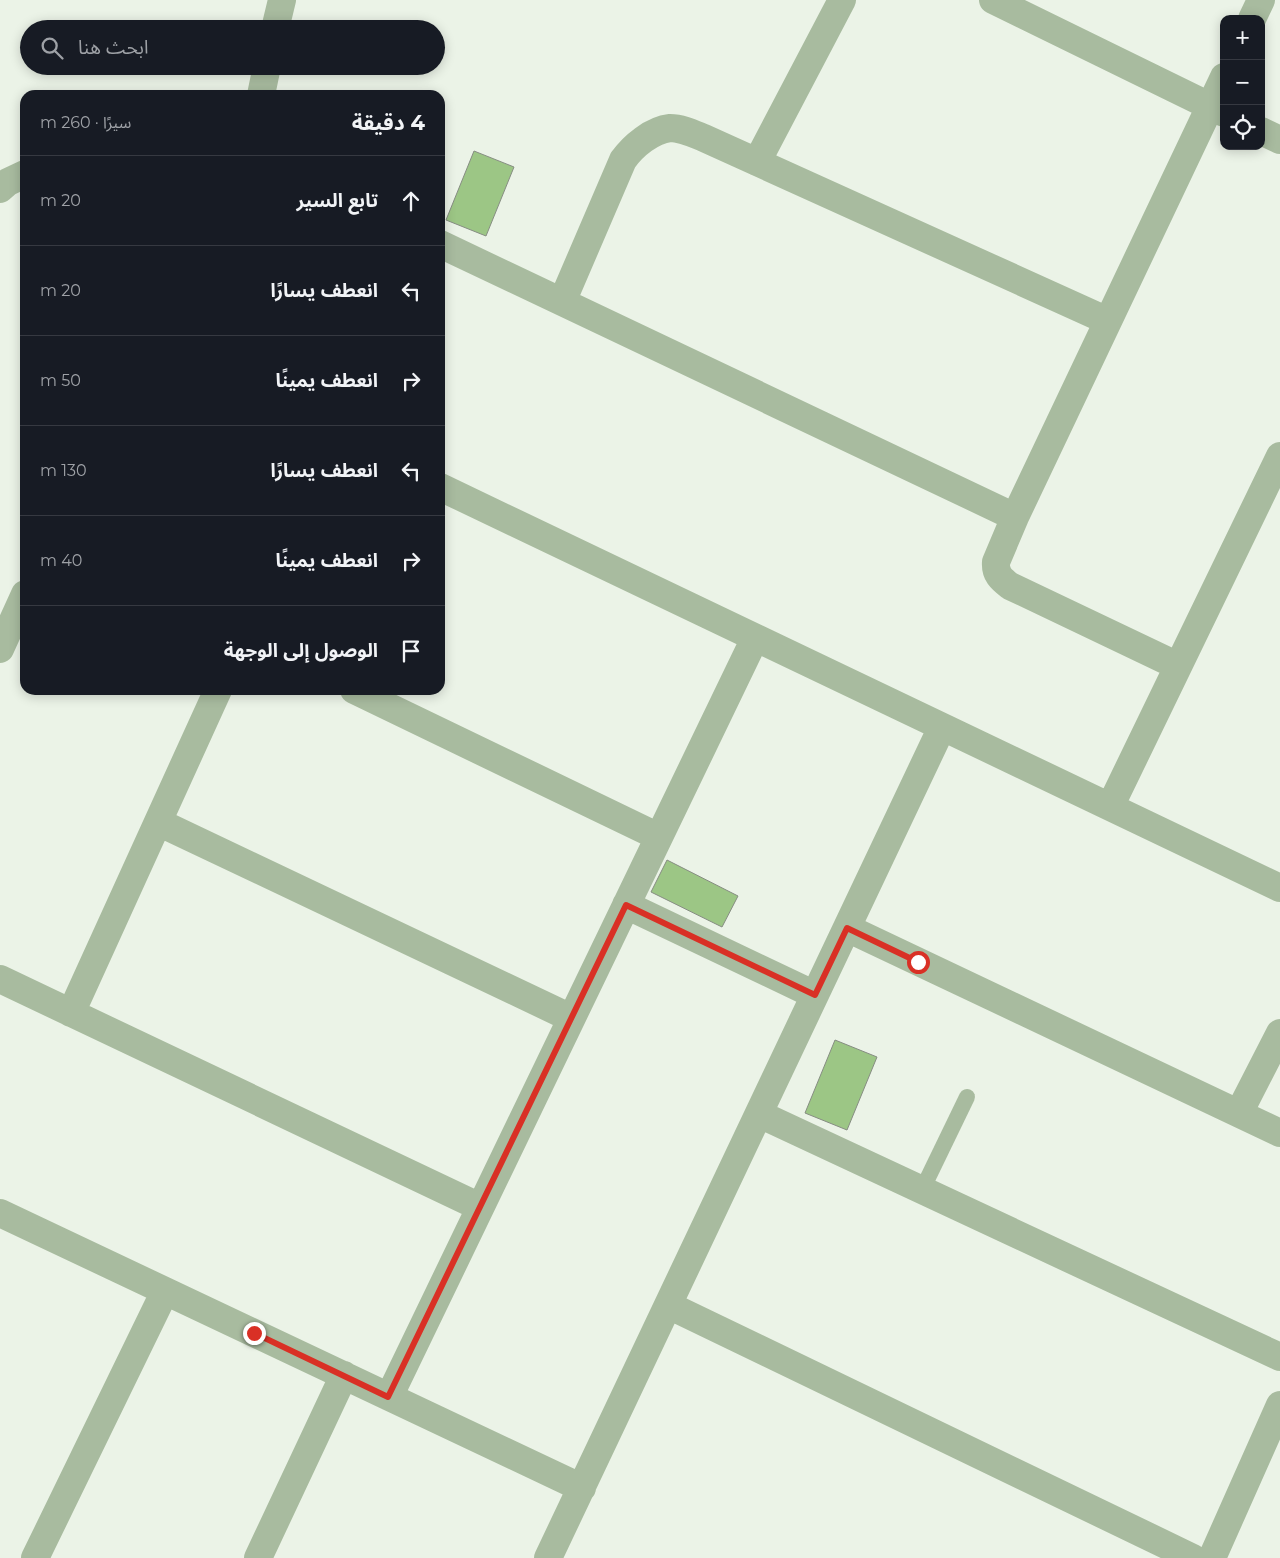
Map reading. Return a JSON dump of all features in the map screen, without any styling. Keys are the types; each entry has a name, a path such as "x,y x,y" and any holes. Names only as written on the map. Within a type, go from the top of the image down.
{"street":[{"path":"277,20 282,0"},
{"path":"757,162 842,0"},
{"path":"993,0 1217,109"},
{"path":"1254,15 1261,0"},
{"path":"261,90 265,75"},
{"path":"1178,666 1010,586 999,577 996,562 1015,517 1108,321 1217,109 1220,95"},
{"path":"562,302 623,160 630,150 654,133 670,128 683,130 757,162 1108,321"},
{"path":"1265,133 1280,140"},
{"path":"0,188 20,176"},
{"path":"445,246 1015,517"},
{"path":"1110,807 1280,456"},
{"path":"445,489 1280,888"},
{"path":"0,649 20,605"},
{"path":"388,1397 755,638"},
{"path":"71,1012 216,695"},
{"path":"364,695 659,837"},
{"path":"548,1558 942,727"},
{"path":"158,822 571,1018"},
{"path":"626,905 815,995"},
{"path":"847,928 1280,1132"},
{"path":"0,979 480,1206"},
{"path":"1239,1113 1280,1033"},
{"path":"759,1114 1280,1357"},
{"path":"0,1213 582,1488"},
{"path":"35,1558 164,1291"},
{"path":"668,1305 1193,1558"},
{"path":"258,1558 344,1376"},
{"path":"1212,1558 1280,1405"}],"lane":[{"path":"922,1190 967,1097"}],"building":[{"path":"474,151 514,167 486,236 446,220"},
{"path":"667,860 738,896 722,927 651,892"},
{"path":"835,1040 877,1057 847,1130 805,1113"}],"route":[{"path":"254,1333 388,1397 626,905 815,995 847,928 918,962"}]}
